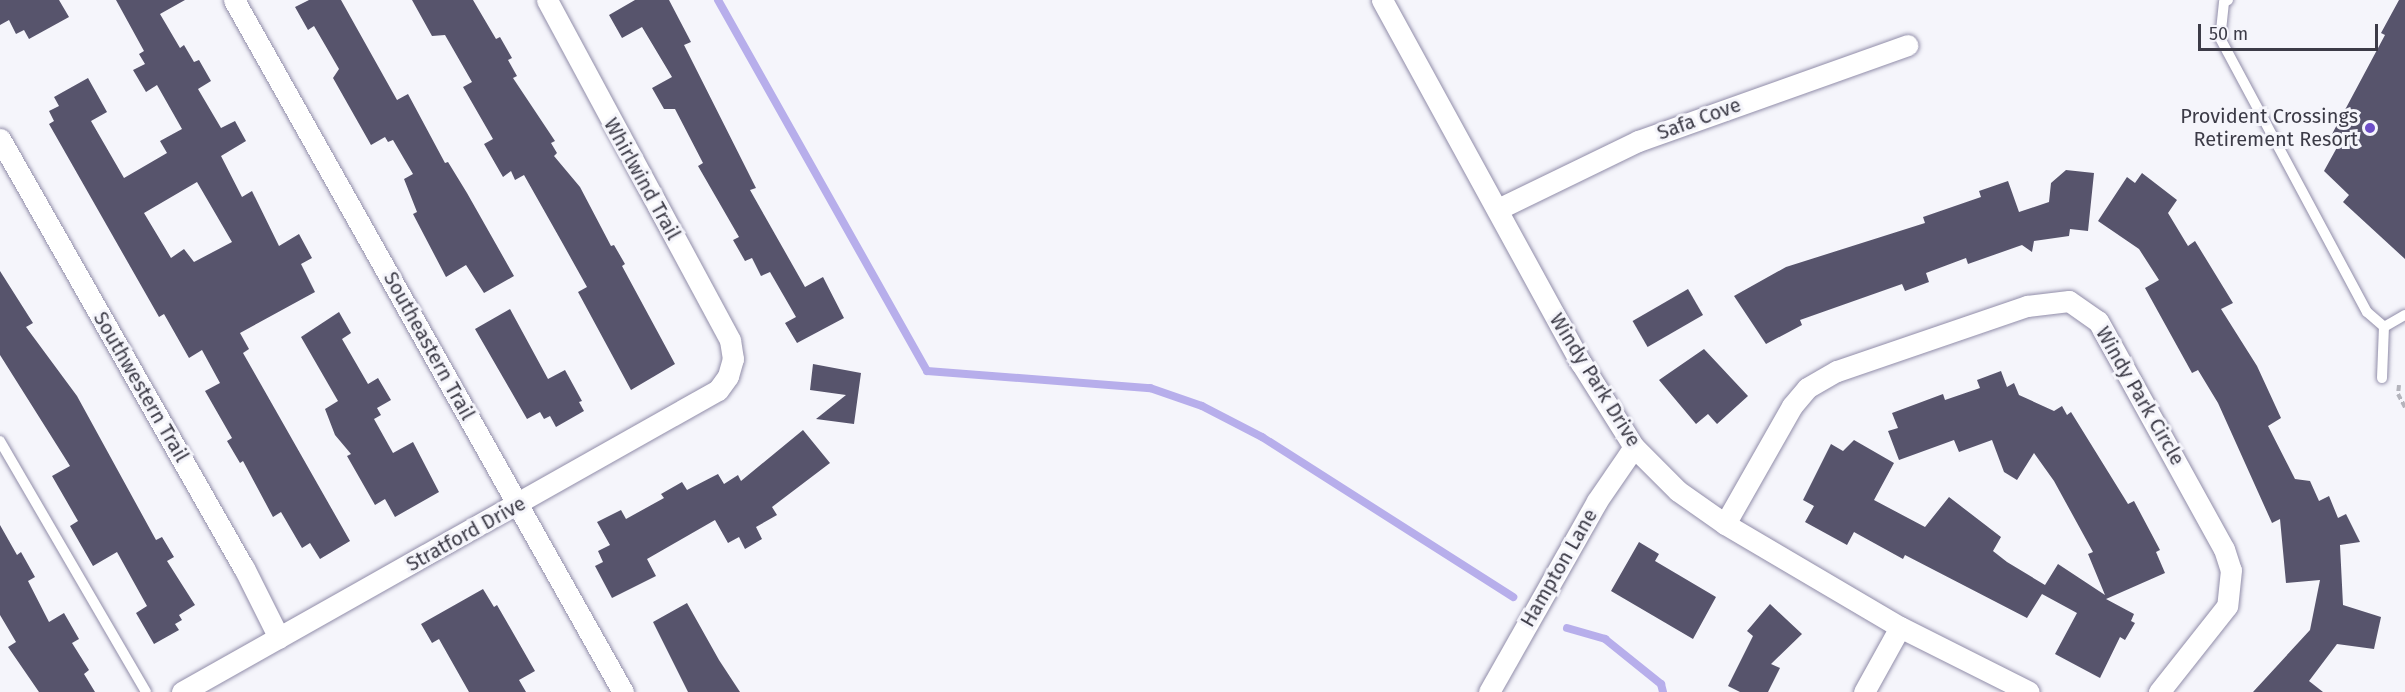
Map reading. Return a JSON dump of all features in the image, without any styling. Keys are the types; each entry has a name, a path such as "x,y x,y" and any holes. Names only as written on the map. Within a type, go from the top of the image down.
{"street":[{"name":"Southeastern Trail","path":"234,0 623,692"},
{"name":"Whirlwind Trail","path":"547,0 730,340 733,359"},
{"name":"Windy Park Drive","path":"1382,0 1581,363 1634,447 1678,491 1725,524 1900,627 2029,692"},
{"name":"Safa Cove","path":"1498,209 1638,141 1907,45"},
{"name":"Southwestern Trail","path":"0,139 244,568 279,638"},
{"name":"Windy Park Circle","path":"1725,524 1792,406 1807,388 1837,371 2027,306 2069,301 2098,321 2224,549 2231,570 2227,606 2159,692"},
{"name":"Stratford Drive","path":"182,692 518,505 718,390 728,376 733,359"},
{"name":"Hampton Lane","path":"1489,692 1598,501 1634,447"},
{"path":"1864,692 1900,627"}],"lane":[{"path":"2228,0 2224,2 2220,38 2367,312 2384,327"},
{"path":"2384,327 2405,315"},
{"path":"2382,378 2384,327"},
{"path":"0,441 146,692"}],"building":[{"path":"0,0 59,0 69,17 29,39 24,30 16,34 9,20 0,25"},
{"path":"116,0 185,0 160,14 180,48 184,45 194,62 199,60 211,81 198,89 221,128 235,121 246,141 221,156 242,197 252,191 279,246 299,234 312,258 301,264 315,292 240,333 249,349 243,353 350,541 320,559 310,543 302,548 281,512 273,517 243,461 240,463 227,441 232,438 205,391 220,383 202,350 189,358 164,314 159,317 49,124 54,121 49,111 59,106 54,97 88,78 107,112 91,121 124,178 167,153 160,141 182,129 157,85 146,92 133,70 145,64 139,54 144,51","holes":["197,182 232,242 194,262 184,249 171,258 144,213"]},
{"path":"309,0 341,0 397,100 408,94 445,163 448,162 467,193 514,276 484,293 466,265 446,277 413,214 417,212 404,179 413,174 393,140 388,142 385,137 371,145 333,78 339,69 314,26 308,30 295,7"},
{"path":"412,0 473,0 496,39 500,37 512,58 508,60 517,76 513,78 555,141 551,143 557,153 554,156 580,187 611,246 614,245 625,264 622,266 675,364 631,390 578,292 587,287 563,244 524,175 515,180 511,171 503,177 484,144 493,139 463,87 472,82 445,35 432,36"},
{"path":"635,0 669,0 691,42 684,45 756,188 750,190 805,287 823,277 844,318 797,343 785,323 796,317 770,272 761,276 752,258 745,261 733,240 739,237 698,166 703,163 675,109 664,109 652,88 672,77 642,27 622,38 609,15"},
{"name":"Provident Crossings Retirement Resort","path":"2399,0 2405,0 2405,259 2343,202 2349,195 2324,171 2340,142 2331,136 2385,35 2381,33"},
{"path":"2066,170 2094,173 2088,231 2070,229 2069,236 2034,241 2032,252 2022,245 1968,264 1966,258 1926,273 1929,282 1905,291 1902,284 1800,320 1802,325 1766,344 1734,296 1786,267 1925,223 1923,217 1981,197 1979,191 2008,181 2019,212 2049,202 2051,183"},
{"path":"2142,173 2177,200 2168,213 2188,246 2195,241 2233,303 2221,309 2257,366 2281,418 2268,426 2295,479 2310,481 2319,501 2329,496 2338,518 2346,514 2360,542 2340,545 2343,605 2381,617 2374,649 2337,644 2309,681 2323,692 2253,692 2310,630 2320,580 2286,583 2280,519 2272,523 2218,403 2198,370 2192,373 2145,288 2159,280 2139,249 2098,221 2127,177 2135,183"},
{"path":"0,271 33,323 26,327 77,396 156,540 162,537 174,557 167,561 195,605 179,615 182,620 175,624 179,630 154,644 136,613 147,606 117,552 93,566 70,526 78,521 52,476 70,466 0,355"},
{"path":"1688,289 1703,315 1648,347 1633,321"},
{"path":"510,309 548,379 565,370 582,401 579,402 584,411 556,427 550,416 544,419 540,412 527,419 475,329"},
{"path":"339,312 351,333 342,339 368,384 378,378 391,400 377,408 381,415 374,419 393,453 413,442 439,492 395,517 385,499 375,505 347,456 351,454 335,435 325,409 338,401 301,337"},
{"path":"1704,349 1748,396 1717,424 1708,414 1696,424 1659,380"},
{"path":"813,364 861,373 854,424 816,419 846,395 810,390"},
{"path":"2001,371 2007,387 2014,383 2019,395 2054,411 2062,406 2067,415 2071,412 2128,504 2134,501 2160,550 2156,552 2165,573 2106,599 2134,614 2131,621 2135,623 2125,640 2120,637 2100,678 2055,654 2077,613 2042,594 2027,618 1905,555 1903,559 1854,532 1847,545 1805,522 1814,506 1803,500 1831,444 1843,451 1854,440 1894,463 1874,500 1925,527 1949,497 2001,537 1993,551 2007,562 2045,585 2058,564 2105,595 2088,554 2093,552 2054,481 2034,453 2017,480 2004,472 1992,440 1959,452 1954,440 1899,460 1888,431 1898,428 1892,413 1943,394 1945,400 1980,388 1977,380"},
{"path":"803,430 830,463 772,507 777,515 756,527 762,539 745,549 739,537 728,543 715,520 647,559 656,576 612,598 595,566 603,562 598,551 610,545 597,522 621,510 626,519 664,498 661,494 682,482 687,490 718,474 724,484 738,475 741,481"},
{"path":"0,525 17,555 21,552 35,577 28,581 49,622 64,613 79,639 72,643 89,670 84,674 95,692 39,692 8,647 16,642 0,615"},
{"path":"1639,542 1659,554 1655,561 1716,597 1693,639 1611,591"},
{"path":"483,589 494,607 497,605 535,671 519,680 526,692 469,692 439,639 432,643 421,624"},
{"path":"687,603 740,692 688,692 653,622"},
{"path":"1770,604 1802,634 1771,664 1780,668 1768,692 1740,692 1728,686 1753,636 1747,631"}],"waterway":[{"path":"718,0 927,371 1150,388 1202,406 1262,437 1513,597"},
{"path":"1567,628 1605,639 1661,684 1663,692"}],"place":[{"name":"Provident Crossings Retirement Resort","path":"2370,128"}]}
